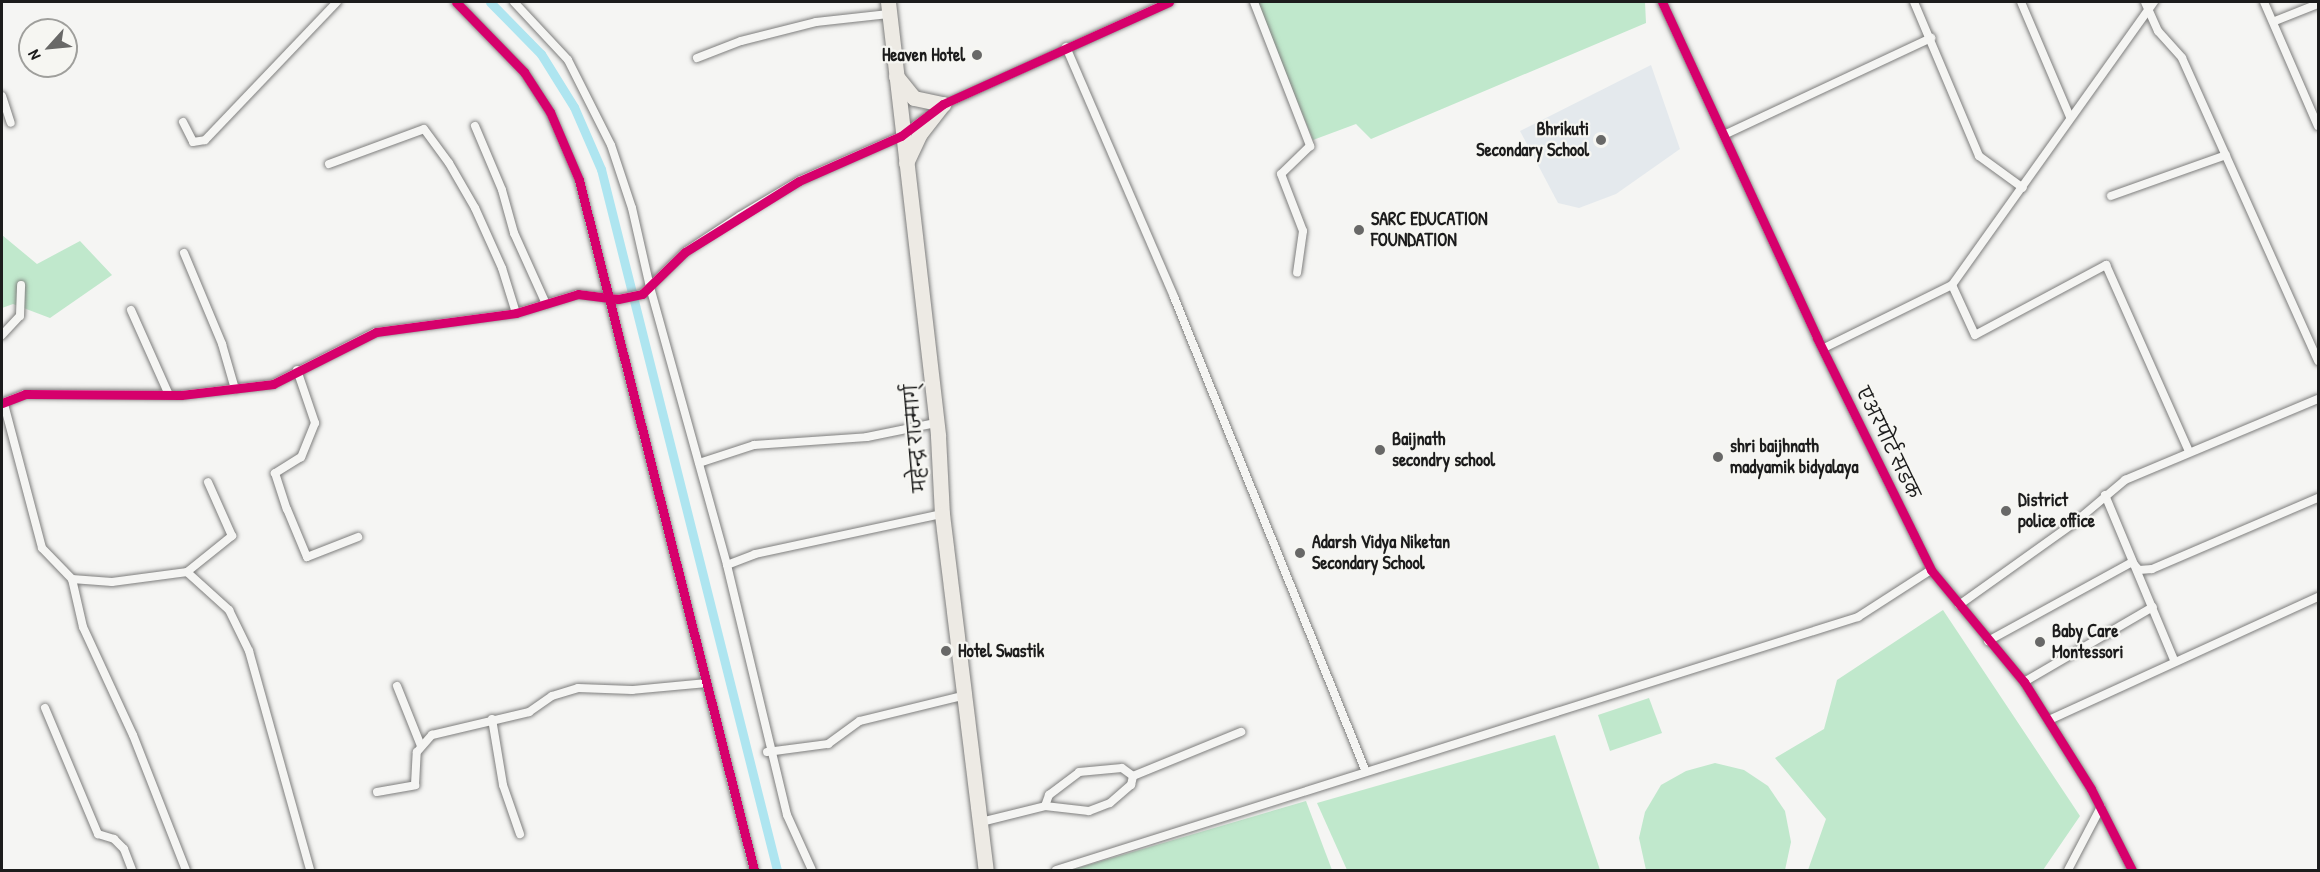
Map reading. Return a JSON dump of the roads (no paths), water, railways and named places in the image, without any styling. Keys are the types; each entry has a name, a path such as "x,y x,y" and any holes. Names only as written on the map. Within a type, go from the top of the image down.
{"highway":[{"name":"महेन्द्र राज्मार्ग्","path":"888,8 904,169 936,423 942,514 967,694 986,870"},
{"path":"894,74 914,98 943,104 916,138 904,169"}],"street":[{"path":"183,122 193,142 205,140 337,2"},
{"path":"456,2 524,72 550,112 579,180 754,870"},
{"path":"514,2 568,60 592,102 632,208 650,286 727,565 770,753 787,815 812,870"},
{"path":"186,870 133,735 82,627 72,579 42,548 3,404 25,394 169,395 273,384 376,332 516,313 578,294 625,299 642,294 686,252 799,181 901,136 943,104 1169,2"},
{"path":"1254,2 1310,146 1281,174 1303,231 1297,273"},
{"name":"एअरपोर्ट सडक","path":"1662,2 1931,570 2024,682 2101,807 2133,870"},
{"path":"1914,2 1979,156 2023,188"},
{"path":"2020,2 2070,117"},
{"path":"1824,348 1952,285 2023,188 2147,5 2154,2"},
{"path":"2264,2 2275,21 2319,126"},
{"path":"2275,21 2319,4"},
{"path":"2147,5 2158,31 2182,58 2319,361"},
{"path":"698,58 741,41 816,22 888,8"},
{"path":"1724,135 1931,38"},
{"path":"1066,47 1174,297 1366,772"},
{"path":"2,96 11,123"},
{"path":"475,126 502,190 514,233 546,304"},
{"path":"329,164 424,129 449,163 475,208 502,268 516,313"},
{"path":"2111,196 2226,155"},
{"path":"184,253 222,344 235,389"},
{"path":"1952,285 1975,335 2106,265 2189,451"},
{"path":"2,335 20,316 21,285"},
{"path":"131,309 169,395"},
{"path":"297,370 315,423 301,457 275,473 287,509 307,557 358,537"},
{"path":"1959,605 2074,523 2125,480 2189,451 2319,399"},
{"path":"699,464 754,445 867,437 936,423"},
{"path":"72,579 112,582 187,572 232,536 208,482"},
{"path":"2105,495 2139,570 2175,662"},
{"path":"2139,570 2152,569 2319,498"},
{"path":"727,565 766,552 942,514"},
{"path":"1988,641 2132,562 2139,570"},
{"path":"1056,870 1858,617 1931,570"},
{"path":"187,572 229,609 249,651 310,870"},
{"path":"2049,720 2319,597"},
{"path":"2024,682 2153,607"},
{"path":"376,792 415,786 422,746 432,735 529,712 552,696 578,688 632,690 706,683"},
{"path":"397,686 422,746"},
{"path":"770,753 828,744 860,721 967,694"},
{"path":"45,708 98,834 114,839 124,849 132,870"},
{"path":"492,719 503,785 520,834"},
{"path":"1133,776 1240,732"},
{"path":"1045,807 1049,795 1078,772 1122,768 1133,776"},
{"path":"981,822 1045,807 1089,811 1110,803 1131,785 1133,776"},
{"path":"2068,870 2101,807"}],"waterway":[{"path":"490,2 541,54 574,107 601,169 777,870"}],"place":[{"name":"Heaven Hotel","path":"977,55"},
{"name":"Bhrikuti Secondary School","path":"1601,140"},
{"name":"SARC EDUCATION FOUNDATION","path":"1359,230"},
{"name":"Baijnath secondry school","path":"1380,450"},
{"name":"shri baijhnath madyamik bidyalaya","path":"1718,457"},
{"name":"District police office","path":"2006,511"},
{"name":"Adarsh Vidya Niketan Secondary School","path":"1300,553"},
{"name":"Baby Care Montessori","path":"2040,642"},
{"name":"Hotel Swastik","path":"946,651"}]}
